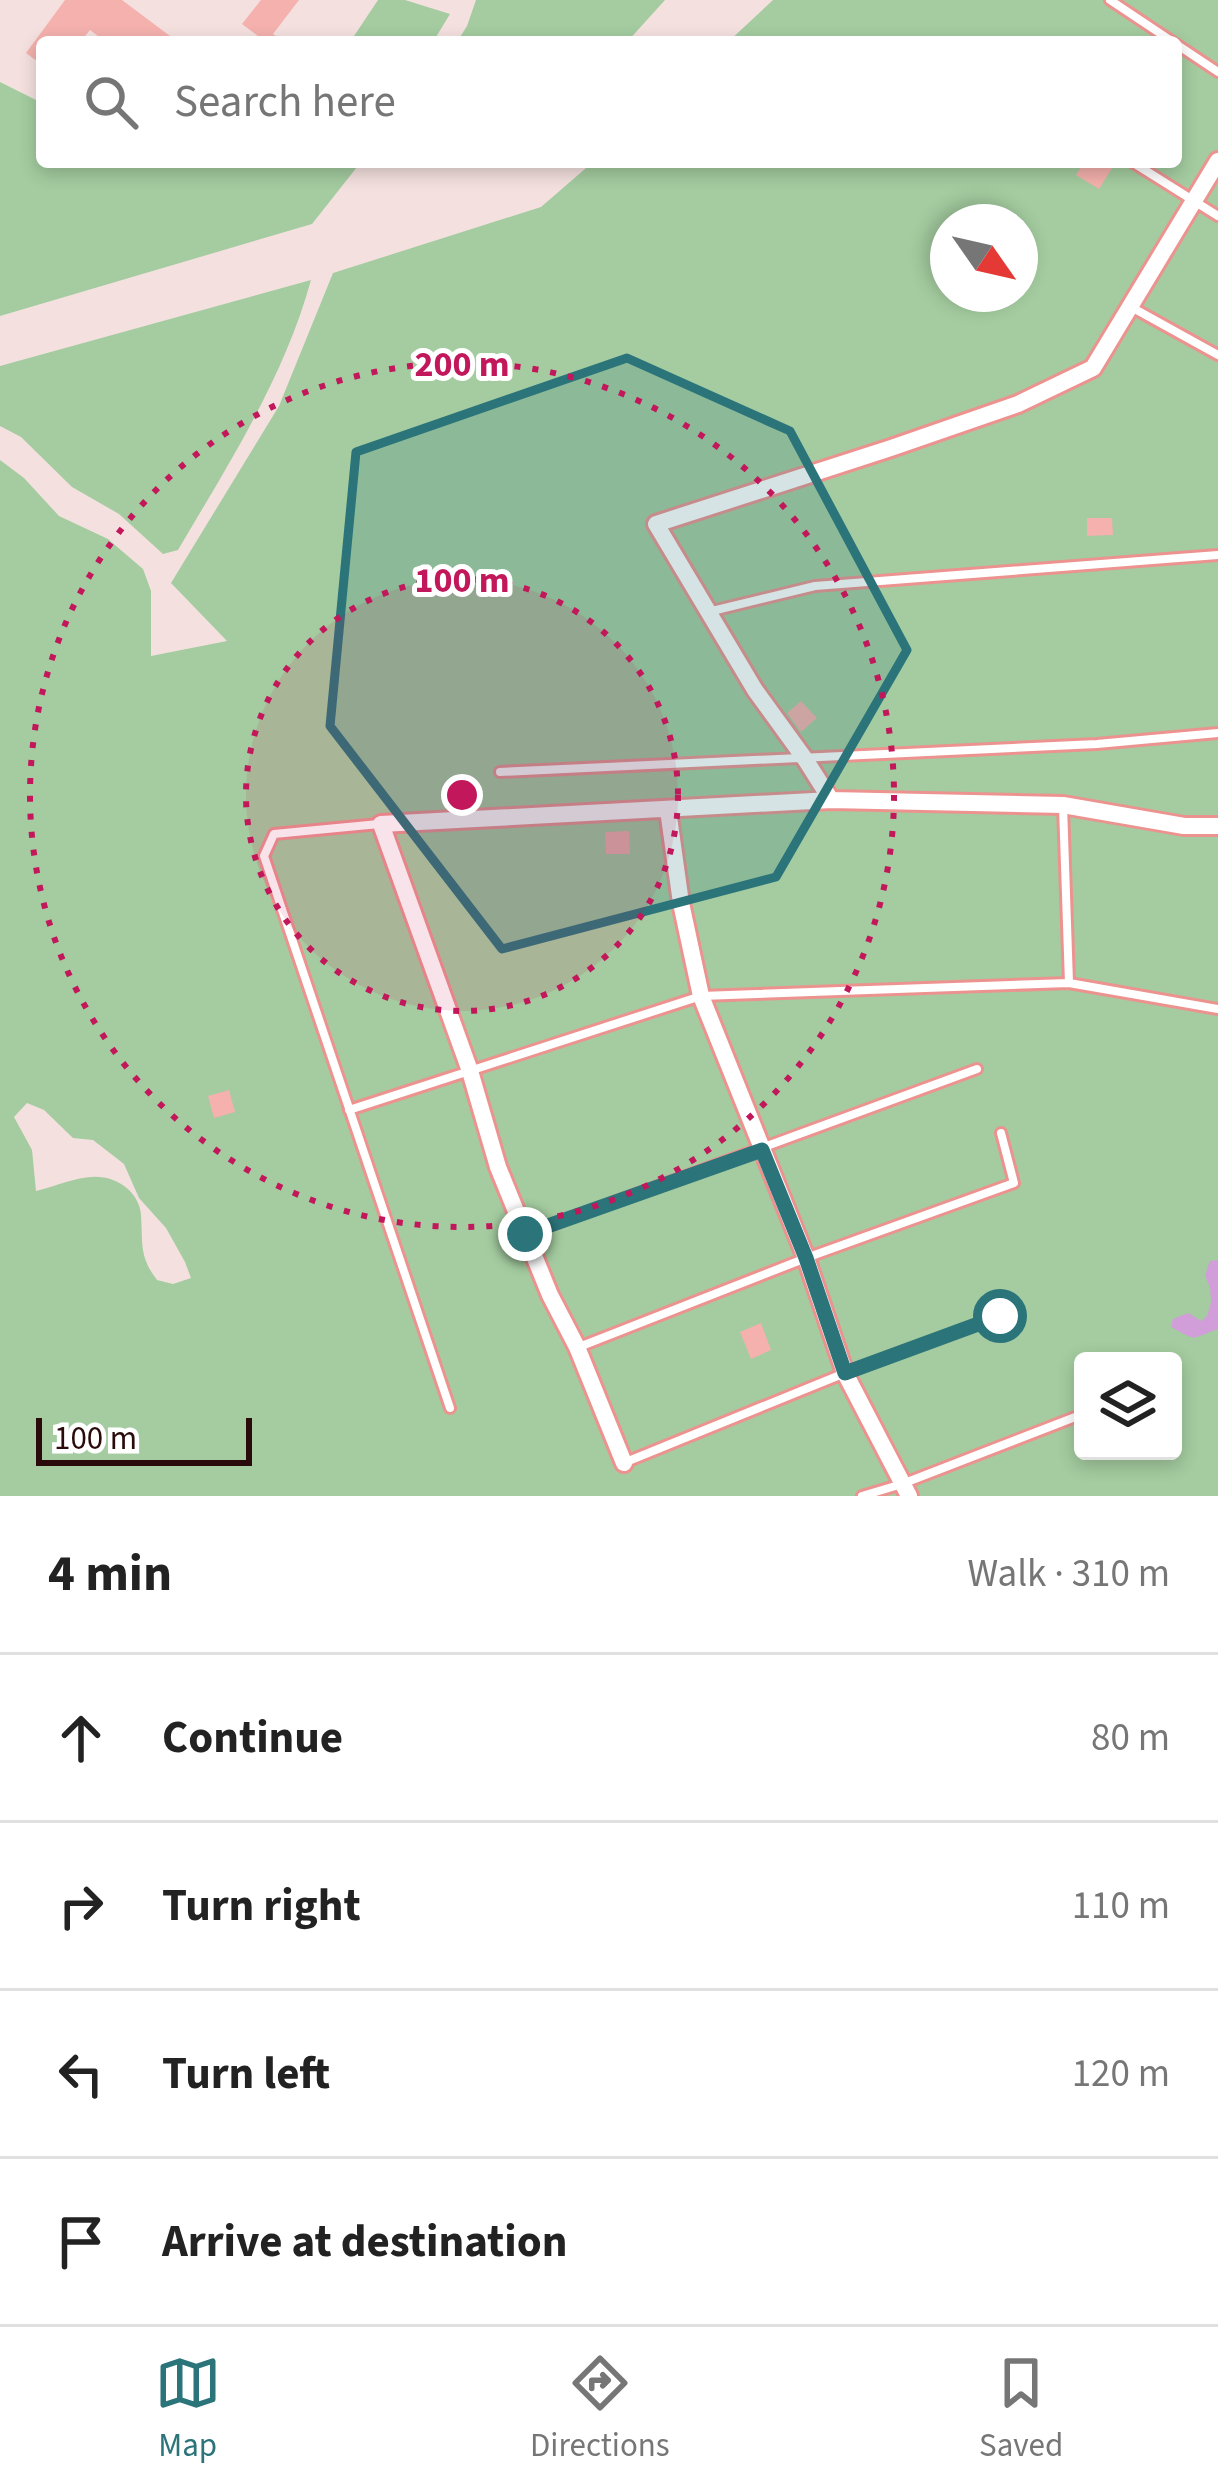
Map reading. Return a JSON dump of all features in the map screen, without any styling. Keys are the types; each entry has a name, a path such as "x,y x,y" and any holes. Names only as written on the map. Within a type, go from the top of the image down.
{"street":[{"path":"831,800 754,690 656,524 1018,404 1093,368 1218,161"},
{"path":"625,1463 498,1167 470,1071 381,824 831,800 1063,805 1184,826 1218,826"},
{"path":"668,810 701,996 806,1258 845,1373 906,1490"}],"lane":[{"path":"1110,0 1164,36"},
{"path":"1182,48 1218,72"},
{"path":"1141,168 1218,216"},
{"path":"1132,308 1218,355"},
{"path":"706,612 815,586 1218,555"},
{"path":"500,772 1097,744 1218,733"},
{"path":"1063,805 1069,983"},
{"path":"381,824 274,834 264,856 450,1408"},
{"path":"350,1111 701,996 1069,983 1218,1009"},
{"path":"525,1234 976,1069"},
{"path":"577,1348 1014,1183 1001,1133"},
{"path":"625,1463 1000,1316"},
{"path":"862,1496 906,1490 1074,1418"}],"highlighted area":[{"path":"627,358 790,431 907,650 776,877 502,949 330,726 356,452"}],"green space":[{"path":"378,0 405,0 450,14 437,36 354,36"},
{"path":"476,0 665,0 632,36 461,36"},
{"path":"773,0 1218,0 1218,1496 0,1496 0,460 59,516 108,539 143,569 151,591 151,656 227,641 171,583 279,406 333,273 541,207 586,168 1182,168 1182,36 734,36","holes":["27,1103 44,1110 73,1138 93,1140 124,1164 139,1198 166,1228 191,1278 173,1284 157,1280 145,1257 139,1205 118,1182 84,1178 36,1191 32,1150 14,1117"]},
{"path":"0,82 36,100 36,168 356,168 312,224 0,316"},
{"path":"311,280 270,386 178,550 163,554 119,514 72,487 21,437 0,426 0,366"}],"shaded area":[{"path":"1218,1260 1218,1329 1194,1337 1171,1327 1173,1319 1188,1313 1201,1321 1207,1316 1211,1302 1205,1275 1210,1261"}],"building":[{"path":"65,0 122,0 170,36 98,36 90,30 85,36 39,36"},
{"path":"261,0 299,0 276,36 258,36 242,24"},
{"path":"36,39 36,60 26,53"},
{"path":"1080,168 1112,168 1099,189 1076,175"},
{"path":"1087,518 1112,518 1113,535 1087,536"},
{"path":"801,701 817,718 801,732 787,713"},
{"path":"629,831 630,854 606,854 605,832"},
{"path":"229,1090 235,1112 214,1118 208,1096"},
{"path":"761,1323 771,1350 751,1359 740,1332"}],"route":[{"path":"525,1234 762,1150 845,1373 1000,1316"}]}
